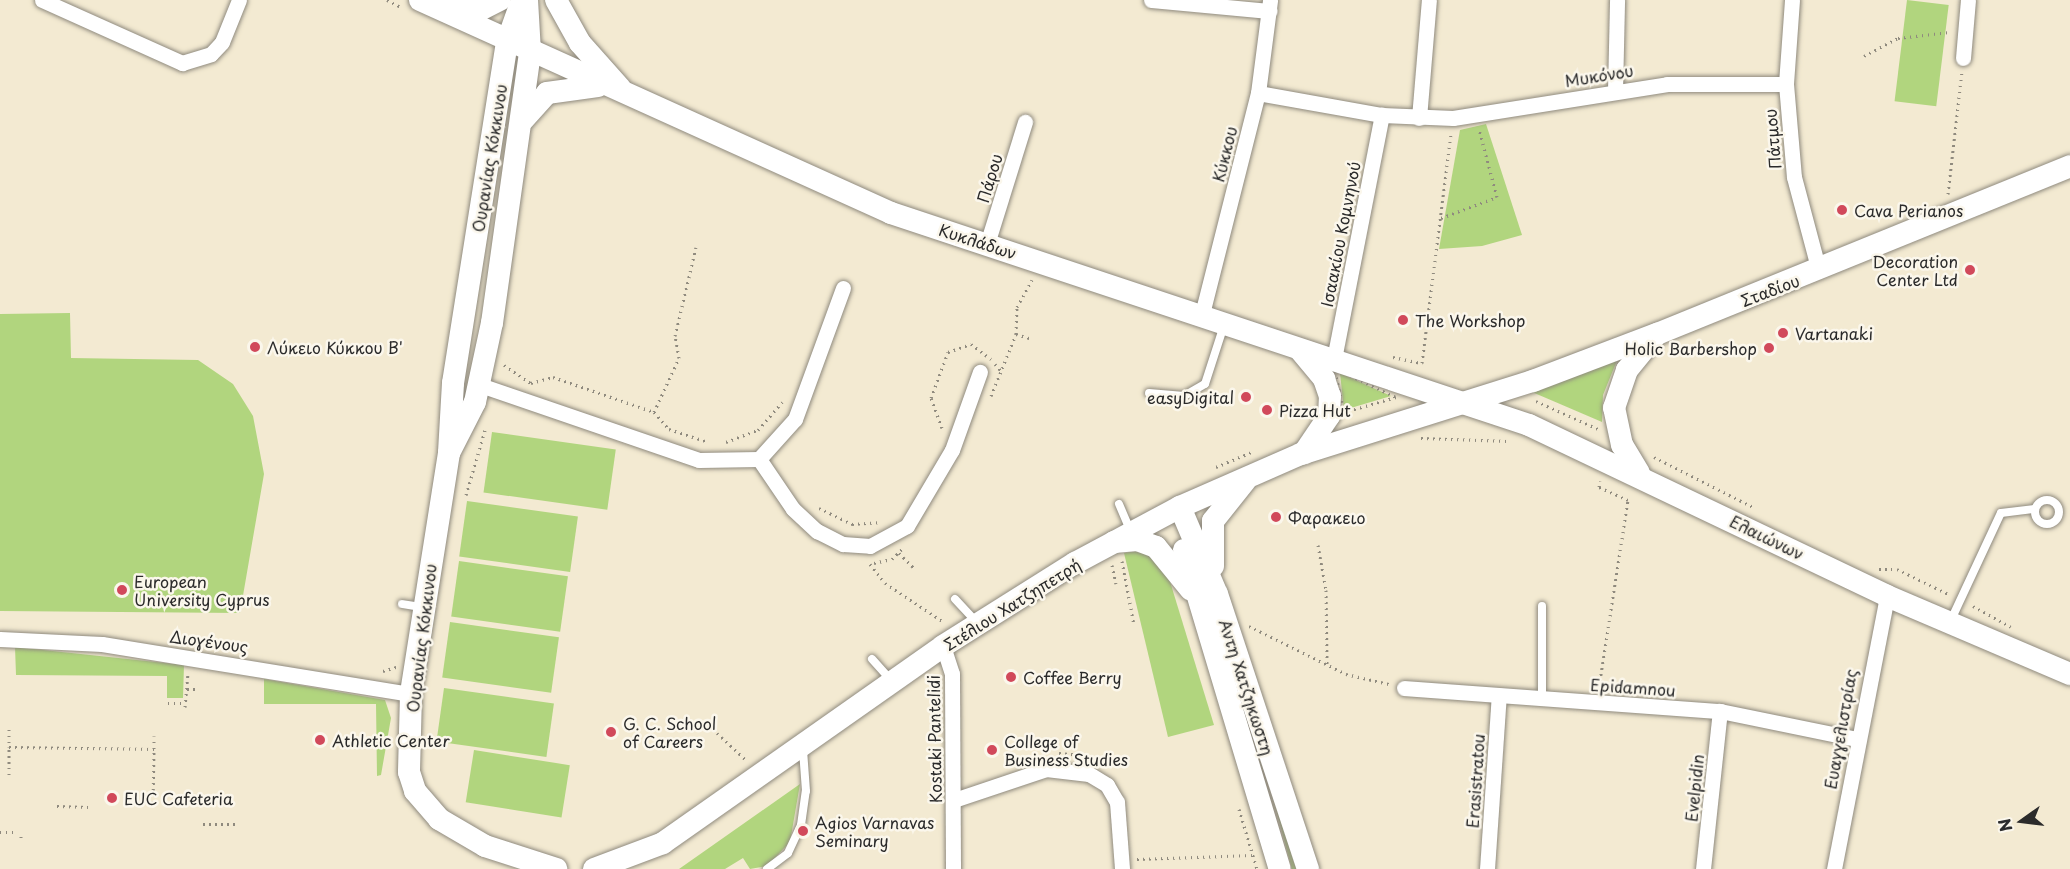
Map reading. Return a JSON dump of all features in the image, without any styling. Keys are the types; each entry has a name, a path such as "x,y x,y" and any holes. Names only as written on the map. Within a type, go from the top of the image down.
{"main road":[{"path":"422,6 471,11 500,0"},
{"name":"Ουρανίας Κόκκινου","path":"522,0 507,42 453,383 449,453 412,605 410,772 425,805 459,832 531,865 556,869"},
{"name":"Ουρανίας Κόκκινου","path":"449,453 480,385 523,120 530,52 527,0"},
{"path":"556,0 580,43 632,100"},
{"name":"Κυκλάδων","path":"422,6 891,213 1225,321 1299,349 1464,401"},
{"path":"523,120 547,93 603,86"},
{"name":"Σταδίου","path":"1464,401 1657,334 1819,271 2070,166"},
{"path":"1645,463 1622,446 1614,408 1627,370 1657,334"},
{"path":"1299,349 1324,379 1330,396 1329,416 1304,453"},
{"name":"Στέλιου Χατζηπετρή","path":"594,869 663,843 803,750 943,646 978,624 1112,551 1131,531 1252,474 1304,453 1464,401"},
{"name":"Ελαιώνων","path":"1464,401 1645,463 1887,596 2070,674"},
{"path":"1210,602 1214,521 1252,474"},
{"name":"Αντη Χατζηκωστη","path":"1176,509 1308,869"},
{"path":"1112,551 1137,540 1156,546 1210,602"},
{"name":"Αντη Χατζηκωστη","path":"1210,602 1280,869"}],"street":[{"path":"42,0 182,63 197,61 222,42 239,0"},
{"path":"1151,0 1269,5"},
{"path":"1258,93 1382,115 1419,118 1429,0"},
{"path":"1615,90 1617,0"},
{"name":"Πάτμου","path":"1792,0 1786,84 1794,177 1819,271"},
{"path":"1963,58 1968,0"},
{"name":"Κύκκου","path":"1202,314 1258,93 1269,5"},
{"name":"Μυκόνου","path":"1419,118 1453,118 1615,90 1667,84 1786,84"},
{"name":"Ισαακίου Κομνηνού","path":"1334,359 1382,115"},
{"name":"Πάρου","path":"987,244 1025,122"},
{"path":"480,385 699,460 759,459 798,411 843,288"},
{"path":"759,459 793,510 818,531 854,546 880,544 914,516 952,450 980,372"},
{"name":"Ευαγγελιστρίας","path":"1834,869 1856,739 1887,596"},
{"name":"Διογένους","path":"0,639 102,644 411,694"},
{"name":"Kostaki Pantelidi","path":"943,646 952,674 953,869"},
{"name":"Epidamnou","path":"1404,688 1720,711 1856,739"},
{"name":"Erasistratou","path":"1487,869 1499,695"},
{"name":"Evelpidin","path":"1703,869 1720,711"},
{"path":"954,800 1046,769 1089,774 1107,785 1117,802 1122,864"}],"lane":[{"path":"1149,393 1184,396 1205,384 1225,321"},
{"path":"1119,504 1131,531"},
{"path":"1950,624 2001,513 2035,509"},
{"path":"955,599 978,624"},
{"path":"1542,606 1542,698"},
{"path":"872,659 893,683"},
{"path":"767,869 788,852 801,825 806,791 803,750"}],"path":[{"path":"387,0 422,6"},
{"path":"1864,56 1898,38 1966,29"},
{"path":"1946,218 1963,58"},
{"path":"1407,360 1422,363 1453,118"},
{"path":"1441,218 1497,197 1479,126"},
{"path":"654,412 679,358 675,336 696,247"},
{"path":"1016,334 1017,307 1034,276"},
{"path":"942,435 932,398 948,352 971,344 1002,372"},
{"path":"501,357 508,371 531,382 553,377 654,412 678,433 722,442 758,430 786,396"},
{"path":"1334,368 1396,397 1338,414 1342,402 1334,368"},
{"path":"1534,408 1536,401 1608,433"},
{"path":"466,495 488,423"},
{"path":"1413,440 1461,436 1514,442"},
{"path":"1210,470 1265,447"},
{"path":"1645,463 1760,511"},
{"path":"1592,472 1609,479"},
{"path":"1596,702 1628,500 1599,487 1602,476"},
{"path":"811,502 852,524 887,518"},
{"path":"870,564 899,553 910,539"},
{"path":"1318,545 1326,590 1327,666"},
{"path":"1112,551 1116,584"},
{"path":"1112,551 1134,625"},
{"path":"899,553 914,568"},
{"path":"864,562 870,564 885,583 944,622"},
{"path":"1874,569 1896,569 2008,622 2017,634"},
{"path":"1242,615 1255,639"},
{"path":"1247,625 1327,666 1404,688"},
{"path":"374,670 391,670 401,658"},
{"path":"168,703 185,705 188,675"},
{"path":"187,689 196,689"},
{"path":"9,729 9,775"},
{"path":"717,733 747,761"},
{"path":"153,802 154,736"},
{"path":"9,747 88,750 154,749"},
{"path":"147,795 153,795"},
{"path":"57,806 88,807"},
{"path":"203,824 235,824"},
{"path":"0,832 18,832 21,838"},
{"path":"1122,864 1252,855"}],"green space":[{"path":"1907,0 1949,5 1936,106 1895,101"},
{"path":"1486,124 1522,235 1482,246 1439,249 1460,130"},
{"path":"70,313 71,358 198,360 233,384 253,416 264,474 240,613 0,611 0,314"},
{"path":"1618,358 1603,395 1602,422 1532,392"},
{"path":"1340,373 1391,396 1344,410"},
{"path":"492,432 616,449 607,510 484,492"},
{"path":"467,501 578,517 570,572 459,556"},
{"path":"1144,550 1168,575 1214,725 1168,737 1124,553"},
{"path":"459,561 568,576 560,632 451,616"},
{"path":"450,622 559,637 551,693 442,677"},
{"path":"15,647 184,665 183,698 167,698 167,676 16,675"},
{"path":"264,679 385,700 391,718 381,775 377,776 376,704 264,704"},
{"path":"444,688 554,703 546,757 436,741"},
{"path":"474,750 570,765 562,818 466,802"},
{"path":"800,784 790,842 767,866 750,869 743,858 725,869 679,869"},
{"path":"1271,791 1303,869 1292,869"}],"place":[{"name":"Cava Perianos","path":"1842,210"},
{"name":"Decoration Center Ltd","path":"1970,270"},
{"name":"The Workshop","path":"1403,320"},
{"name":"Vartanaki","path":"1783,333"},
{"name":"Λύκειο Κύκκου Β'","path":"255,347"},
{"name":"Holic Barbershop","path":"1769,348"},
{"name":"easyDigital","path":"1246,397"},
{"name":"Pizza Hut","path":"1267,410"},
{"name":"Φαρακειο","path":"1276,517"},
{"name":"European University Cyprus","path":"122,590"},
{"name":"Coffee Berry","path":"1011,677"},
{"name":"G. C. School of Careers","path":"611,732"},
{"name":"Athletic Center","path":"320,740"},
{"name":"College of Business Studies","path":"992,750"},
{"name":"EUC Cafeteria","path":"112,798"},
{"name":"Agios Varnavas Seminary","path":"803,831"}]}
